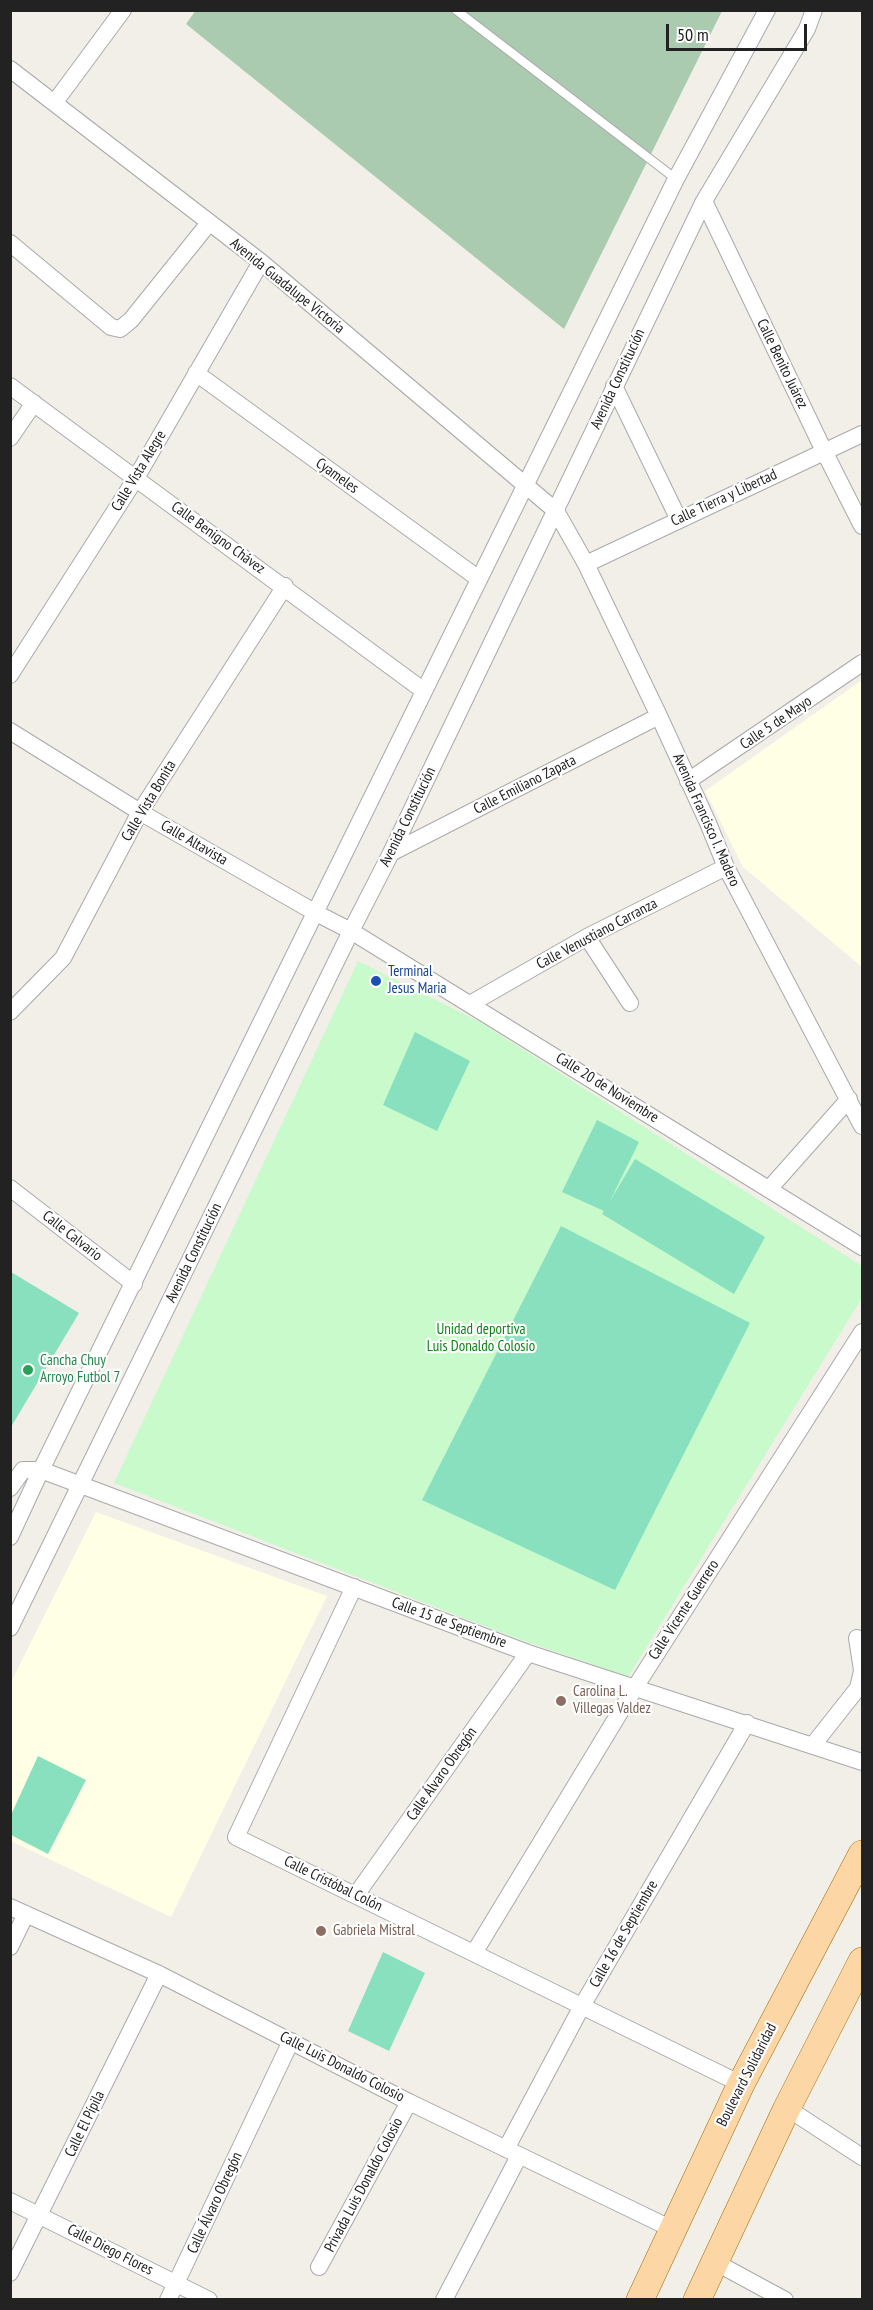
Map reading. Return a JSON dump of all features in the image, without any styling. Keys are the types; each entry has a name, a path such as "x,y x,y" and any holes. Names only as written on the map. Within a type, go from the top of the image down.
{"main road":[{"name":"Boulevard Solidaridad","path":"640,2300 741,2084 862,1854"},
{"path":"697,2300 713,2261 787,2108 862,1961"}],"street":[{"path":"55,102 123,10"},
{"path":"10,1537 676,179 767,10"},
{"name":"Avenida Constitución","path":"10,1628 391,853 704,201 807,29 814,10"},
{"name":"Avenida Guadalupe Victoria","path":"10,69 261,262 556,511"},
{"name":"Calle Benito Juárez","path":"704,201 862,526"},
{"path":"10,243 111,327 120,329 131,320 209,223"},
{"name":"Calle Vista Alegre","path":"10,675 135,478 261,262"},
{"name":"Cyameles","path":"195,373 479,579"},
{"name":"Calle Benigno Chávez","path":"10,386 285,586 424,691"},
{"path":"614,386 679,520"},
{"path":"10,438 34,403"},
{"name":"Calle Tierra y Libertad","path":"586,564 862,434"},
{"name":"Avenida Francisco I. Madero","path":"556,511 586,564 659,716 726,867 862,1126"},
{"name":"Calle Vista Bonita","path":"10,1012 63,958 140,812 285,586"},
{"name":"Calle 5 de Mayo","path":"688,781 862,663"},
{"name":"Calle Emiliano Zapata","path":"391,853 659,716"},
{"name":"Calle Altavista","path":"10,731 140,812 351,931"},
{"name":"Calle Venustiano Carranza","path":"470,1004 587,937 726,867"},
{"name":"Calle 20 de Noviembre","path":"351,931 862,1247"},
{"path":"587,937 630,1003"},
{"path":"769,1189 849,1099"},
{"name":"Calle Calvario","path":"10,1188 134,1284"},
{"name":"Calle Vicente Guerrero","path":"474,1953 634,1689 862,1332"},
{"path":"10,1488 23,1470 41,1470"},
{"name":"Calle 15 de Septiembre","path":"41,1470 528,1653 862,1762"},
{"name":"Calle Cristóbal Colón","path":"354,1587 236,1837 741,2084"},
{"path":"813,1745 858,1688 862,1670 857,1638"},
{"name":"Calle Álvaro Obregón","path":"356,1895 528,1653"},
{"name":"Calle 16 de Septiembre","path":"444,2300 582,2006 747,1723"},
{"path":"10,1947 18,1911"},
{"name":"Calle Luis Donaldo Colosio","path":"18,1911 159,1974 409,2102 672,2229"},
{"name":"Calle El Pípila","path":"10,2273 159,1974"},
{"name":"Calle Álvaro Obregón","path":"168,2300 291,2041"},
{"name":"Privada Luis Donaldo Colosio","path":"319,2267 409,2102"},
{"path":"787,2108 862,2157"},
{"name":"Calle Diego Flores","path":"10,2201 208,2300"},
{"path":"713,2261 785,2300"}],"lane":[{"path":"456,10 676,179"}],"shaded area":[{"path":"196,10 722,11 564,329 186,24"},
{"path":"862,680 862,967 743,867 705,791"},
{"path":"96,1512 327,1596 171,1917 11,1841 10,1684"}],"green space":[{"name":"Unidad deportiva Luis Donaldo Colosio","path":"358,961 480,1022 862,1266 862,1298 628,1677 513,1637 114,1483"},
{"path":"415,1032 470,1061 437,1131 383,1105"},
{"path":"597,1120 639,1142 610,1201 635,1159 765,1237 734,1294 602,1214 604,1211 562,1192"},
{"path":"561,1226 750,1323 615,1590 422,1500"},
{"name":"Cancha Chuy Arroyo Futbol 7","path":"11,1272 79,1313 11,1427"},
{"path":"38,1756 86,1780 48,1854 11,1835 11,1815"},
{"path":"383,1952 425,1973 389,2051 348,2031"}],"place":[{"name":"Terminal Jesus Maria","path":"376,981"},
{"name":"Cancha Chuy Arroyo Futbol 7","path":"28,1370"},
{"name":"Carolina L. Villegas Valdez","path":"561,1701"},
{"name":"Gabriela Mistral","path":"321,1931"}]}
